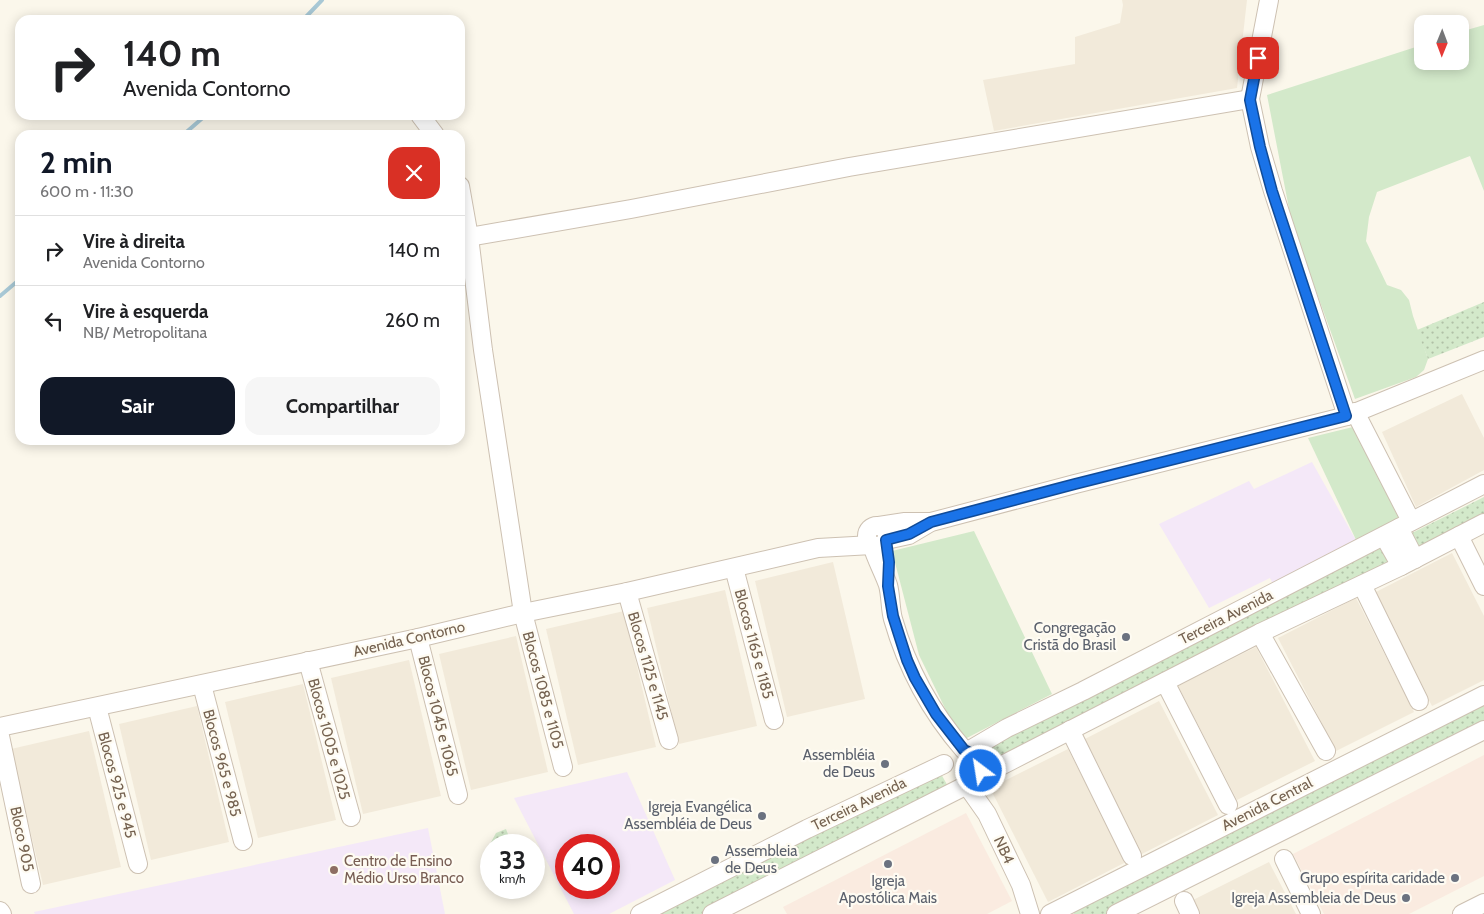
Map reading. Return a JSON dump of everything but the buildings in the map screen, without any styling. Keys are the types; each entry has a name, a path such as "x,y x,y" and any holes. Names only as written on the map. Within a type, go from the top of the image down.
{"street":[{"path":"1269,0 1250,100 1260,147 1272,191 1351,414 1398,528 1408,562"},
{"path":"469,237 631,209 850,167 1250,100"},
{"name":"Blocos 1085 e 1105","path":"465,214 483,350 523,613 563,767"},
{"name":"Avenida Contorno","path":"0,727 418,638 523,613 628,592 818,548 834,540 909,534 931,522 1351,414 1484,360"},
{"name":"Terceira Avenida","path":"966,751 1007,728 1484,484"},
{"name":"Terceira Avenida","path":"712,914 972,783 1260,632 1362,585 1484,524"},
{"path":"1459,536 1484,586"},
{"path":"877,538 893,616 907,660 936,714 966,751 978,759 981,771 972,783 957,787 947,781 944,776 946,760 936,714"},
{"name":"Blocos 1165 e 1185","path":"734,568 774,720"},
{"path":"1362,585 1419,701"},
{"name":"Blocos 1125 e 1145","path":"628,592 669,740"},
{"path":"1260,632 1326,751"},
{"name":"Blocos 1045 e 1065","path":"418,638 458,795"},
{"name":"Blocos 1005 e 1025","path":"308,661 350,817"},
{"path":"1165,682 1228,804"},
{"name":"Blocos 965 e 985","path":"202,685 243,841"},
{"name":"Avenida Central","path":"1050,914 1482,701"},
{"name":"Blocos 925 e 945","path":"97,706 138,864"},
{"path":"1070,730 1132,856"},
{"name":"Avenida Central","path":"1116,914 1484,730"},
{"name":"Bloco 905","path":"0,736 31,884"},
{"path":"946,760 956,751 966,751"},
{"name":"Terceira Avenida","path":"640,914 946,760"},
{"name":"NB4","path":"972,783 1021,885 1030,914"},
{"path":"1284,859 1310,914"},
{"name":"NB4","path":"1021,885 1044,914"},
{"path":"1462,914 1484,903"}],"shaded area":[{"path":"1122,0 1247,0 1237,88 994,131 983,80 1075,64 1075,37 1120,23"},
{"path":"1462,394 1484,438 1484,470 1416,507 1382,432"},
{"path":"1312,462 1357,542 1273,584 1270,578 1209,608 1159,524 1249,481 1254,489"},
{"path":"1452,553 1484,616 1484,680 1432,706 1374,593"},
{"path":"833,562 865,699 787,717 755,581"},
{"path":"725,590 757,726 679,744 647,608"},
{"path":"1356,598 1414,712 1336,751 1278,638"},
{"path":"624,611 656,747 578,765 546,629"},
{"path":"516,636 548,772 471,790 439,654"},
{"path":"1256,647 1315,761 1237,800 1178,686"},
{"path":"409,660 441,796 363,814 331,678"},
{"path":"303,684 336,820 258,838 225,702"},
{"path":"1159,701 1218,815 1140,855 1081,741"},
{"path":"197,706 229,842 151,860 119,724"},
{"path":"89,731 121,867 43,885 11,749"},
{"path":"1068,749 1126,862 1048,902 990,788"},
{"path":"1484,755 1484,876 1409,914 1324,914 1293,854"},
{"path":"627,772 675,880 609,914 574,914 566,899 620,899 620,834 555,834 555,877 545,858 545,834 533,834 514,798"},
{"path":"966,813 1012,901 987,914 787,914 783,907"},
{"name":"Centro de Ensino Médio Urso Branco","path":"428,828 445,914 35,914 34,912"},
{"path":"1269,862 1296,914 1197,914 1191,901"}],"green space":[{"path":"1484,25 1484,191 1470,156 1377,192 1369,217 1366,241 1387,285 1401,290 1409,300 1428,359 1424,370 1416,377 1355,399 1292,224 1267,95 1414,48 1414,70 1469,70 1469,29"},
{"path":"1484,302 1484,337 1428,359 1417,330"},
{"path":"1357,426 1403,517 1357,542 1308,438"},
{"path":"1484,497 1484,522 1418,556 1406,536"},
{"path":"974,531 1052,694 961,741 919,655 892,551"},
{"path":"1385,546 1396,569 993,770 982,748"},
{"path":"1484,703 1484,726 1114,914 1074,914 1072,911"},
{"path":"940,772 950,790 705,914 658,914"},
{"path":"506,829 508,834 495,834"}],"waterway":[{"path":"308,15 322,0"},
{"path":"189,130 200,120"},
{"path":"0,296 15,283"}],"place":[{"name":"Congregação Cristã do Brasil","path":"1126,637"},
{"name":"Assembléia de Deus","path":"885,764"},
{"name":"Igreja Evangélica Assembléia de Deus","path":"762,816"},
{"name":"Assembleia de Deus","path":"715,860"},
{"name":"Igreja Apostólica Mais","path":"888,864"},
{"name":"Centro de Ensino Médio Urso Branco","path":"334,870"},
{"name":"Grupo espírita caridade","path":"1455,878"},
{"name":"Igreja Assembleia de Deus","path":"1406,898"}],"route":[{"path":"981,771 978,759 973,754 964,750 936,714 907,660 898,637 893,616 888,586 890,573 886,540 900,538 921,529 931,522 1346,416 1272,191 1260,147 1250,100 1258,58"}]}
